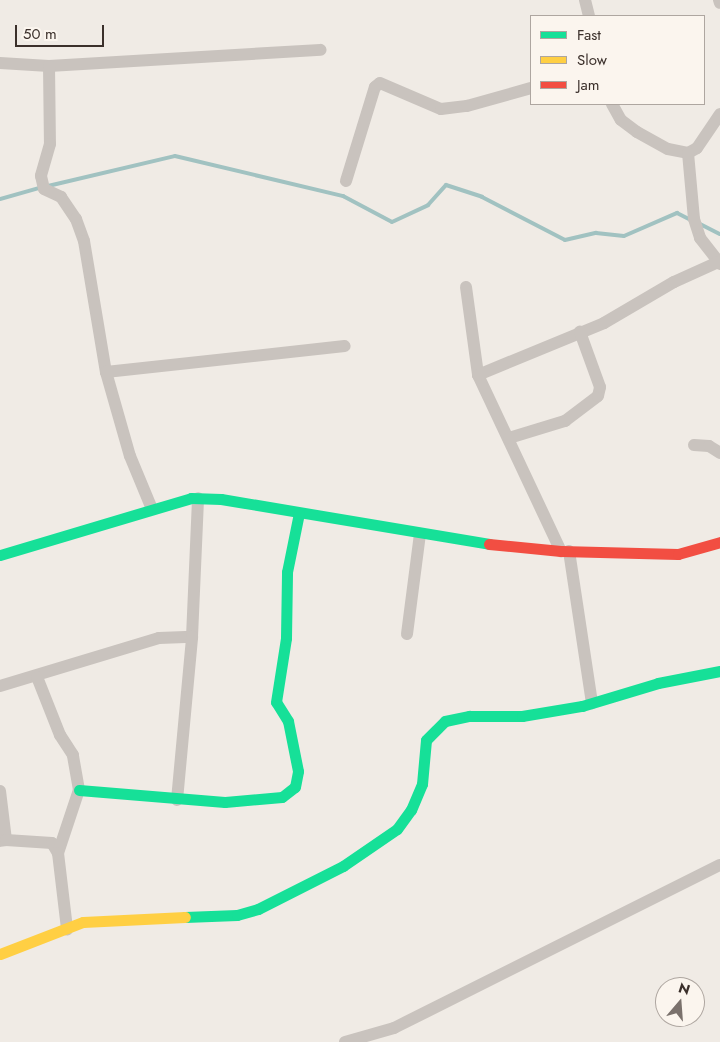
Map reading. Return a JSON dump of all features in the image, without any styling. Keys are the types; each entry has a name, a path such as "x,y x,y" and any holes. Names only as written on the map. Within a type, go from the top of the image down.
{"street":[{"path":"585,0 589,15"},
{"path":"0,63 49,66 321,50"},
{"path":"49,66 50,144 41,176 44,189 61,197 71,212 84,242 106,372 130,456 152,508"},
{"path":"346,181 380,82 441,109 467,106 530,88"},
{"path":"613,105 621,120 637,132 668,149 688,153 697,148 720,114"},
{"path":"478,375 580,332 719,263 700,238 694,219 688,153"},
{"path":"466,286 478,375 565,551 592,703"},
{"path":"509,438 565,420 598,396 600,387 580,332"},
{"path":"106,372 183,361 345,346"},
{"path":"694,445 709,446 720,453"},
{"path":"177,800 192,637 198,498"},
{"path":"0,555 152,508 198,498 420,534 565,551 678,554 699,551 720,542"},
{"path":"79,790 177,800 282,797 295,787 298,771 288,721 279,712 276,702 286,638 287,572 299,513"},
{"path":"407,634 420,534"},
{"path":"0,686 37,677 159,638 192,637"},
{"path":"0,954 83,922 149,922 237,915 258,909 343,866 397,829 418,795 426,740 446,721 470,716 522,716 592,703 658,683 720,671"},
{"path":"37,677 60,735 73,755 79,790 58,853"},
{"path":"0,791 3,841 52,843 58,853 67,929"},
{"path":"345,1042 394,1028 720,865"}],"waterway":[{"path":"48,186 175,156 343,196 392,222 428,205 446,185 482,197 565,240 596,233 624,236 677,213 691,220"},
{"path":"0,199 39,188"},
{"path":"700,224 720,234"}],"traffic: fast":[{"path":"0,555 191,498 221,499 489,544"},
{"path":"79,790 225,802 282,797 295,787 298,771 288,721 276,702 286,638 287,572 299,513"},
{"path":"185,917 237,915 258,909 343,866 397,829 411,810 422,784 426,740 445,721 469,716 522,716 582,706 658,683 720,671"}],"traffic: slow":[{"path":"0,954 83,922 185,917"}],"traffic: jam":[{"path":"489,544 561,551 678,554 720,542"}]}
